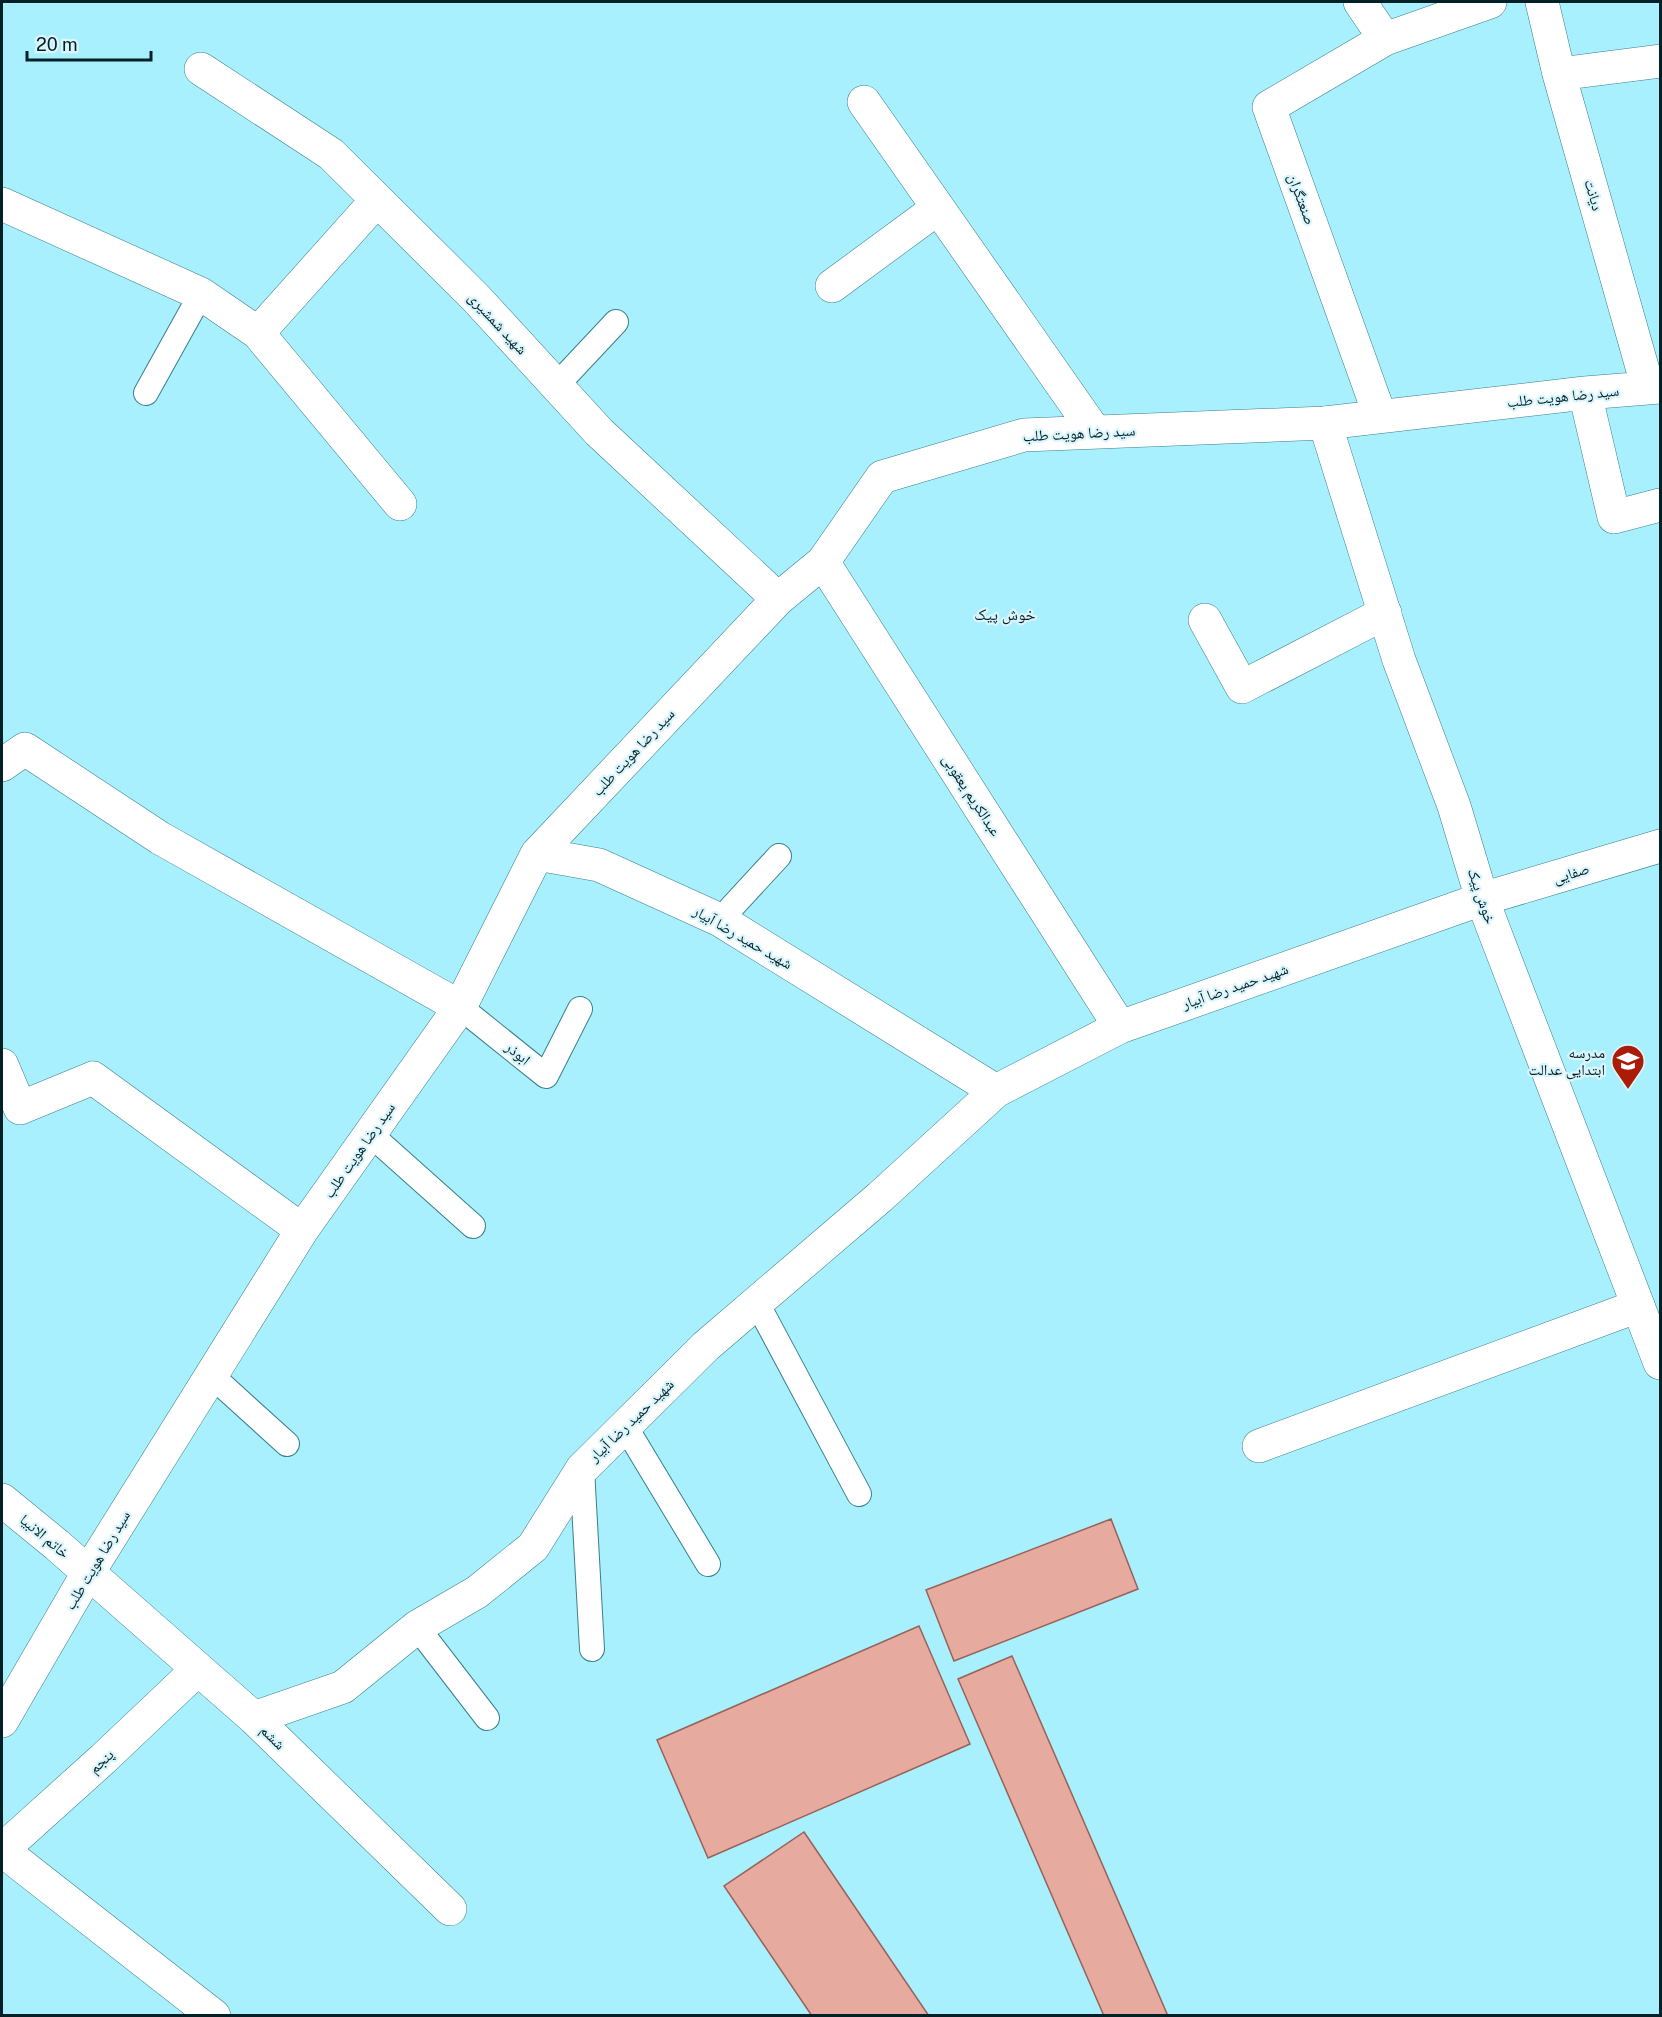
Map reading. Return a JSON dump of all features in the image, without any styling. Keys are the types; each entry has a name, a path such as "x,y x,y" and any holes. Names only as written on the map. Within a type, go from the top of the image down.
{"street":[{"path":"1360,2 1384,39"},
{"name":"صنعتگران","path":"1380,416 1269,107 1384,39 1490,2"},
{"name":"دیانت","path":"1542,2 1559,74 1654,388"},
{"path":"1559,74 1660,61"},
{"name":"شهید شمشیری","path":"201,69 332,154 475,297 599,432 778,598"},
{"path":"864,102 1095,432"},
{"path":"258,333 377,200"},
{"path":"2,204 201,294 258,333 400,504"},
{"path":"831,286 938,208"},
{"name":"سید رضا هویت طلب","path":"2,1722 88,1573 302,1230 460,1007 537,854 778,598 823,562 882,477 1024,435 1326,423 1585,393 1654,388"},
{"path":"1585,393 1614,517 1660,505"},
{"name":"خوش پیک","path":"1326,423 1399,660 1454,806 1482,899 1660,1363"},
{"name":"عبدالکریم یعقوبی","path":"823,562 1120,1027"},
{"path":"1205,620 1242,687 1384,614"},
{"path":"2,765 25,749 160,838 460,1007"},
{"name":"صفایی","path":"1482,899 1660,846"},
{"name":"شهید حمید رضا آبیار","path":"537,854 598,865 720,920 996,1091"},
{"name":"شهید حمید رضا آبیار","path":"254,1718 343,1687 417,1627 477,1592 533,1547 582,1468 706,1346 880,1197 996,1091 1120,1027 1482,899"},
{"path":"2,1065 20,1108 93,1078 302,1230"},
{"path":"1259,1446 1638,1306"},
{"name":"خاتم الانبیا","path":"2,1500 88,1573"},
{"name":"ششم","path":"88,1573 254,1718 450,1909"},
{"name":"پنجم","path":"2,1850 198,1669"},
{"path":"2,1850 214,2016"}],"lane":[{"path":"146,393 201,294"},
{"path":"556,386 616,322"},
{"path":"720,920 779,856"},
{"name":"ابوذر","path":"460,1007 546,1076 580,1009"},
{"path":"370,1134 473,1226"},
{"path":"757,1303 859,1494"},
{"path":"212,1376 287,1444"},
{"path":"625,1426 708,1564"},
{"path":"582,1468 592,1649"},
{"path":"417,1627 487,1718"}],"building":[{"path":"1111,1519 1138,1589 954,1661 926,1590"},
{"path":"919,1626 970,1744 708,1858 657,1740"},
{"path":"1012,1656 1168,2016 1104,2016 958,1679"},
{"path":"804,1832 929,2016 812,2016 724,1886"}],"place":[{"name":"مدرسه ابتدایی عدالت","path":"1628,1090"}],"district":[{"name":"خوش پیک","path":"1005,614"}]}
